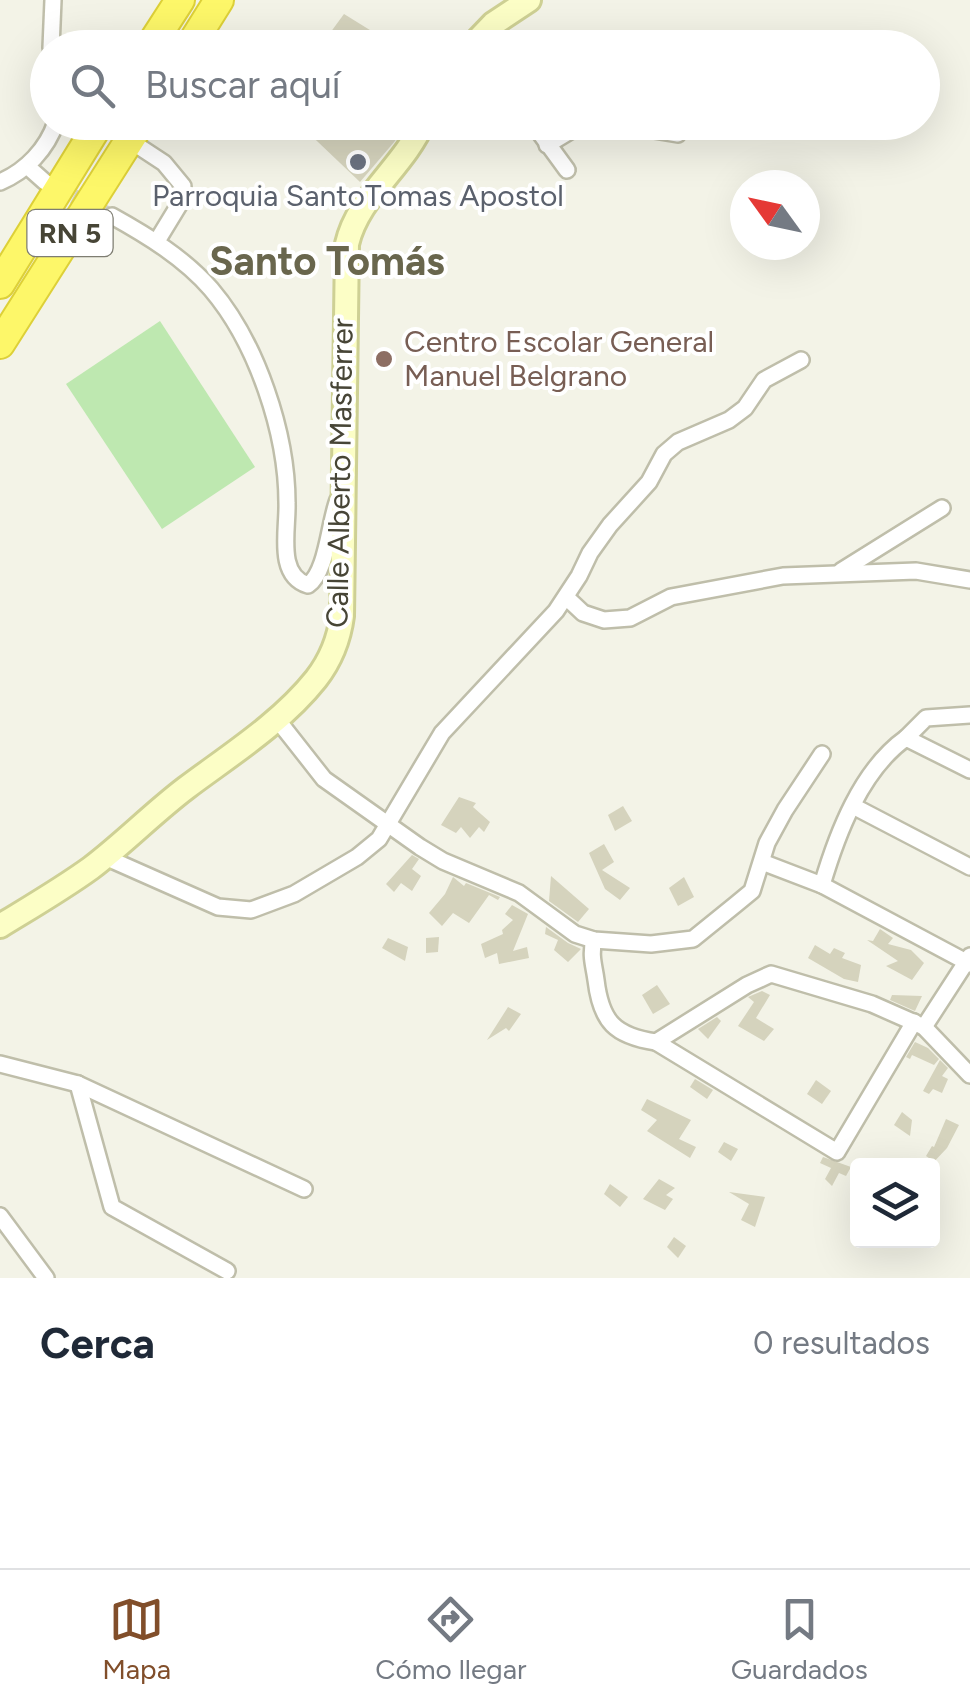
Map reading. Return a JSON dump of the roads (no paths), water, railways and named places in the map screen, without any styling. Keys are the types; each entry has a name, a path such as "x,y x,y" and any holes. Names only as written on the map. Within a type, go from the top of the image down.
{"highway":[{"path":"161,30 180,0"},
{"path":"201,30 220,0"},
{"name":"RN 5","path":"0,284 89,140"},
{"name":"RN 5","path":"0,344 129,140"}],"main road":[{"path":"488,30 529,0"},
{"name":"Calle Alberto Masferrer","path":"0,926 105,857 180,792 276,718 317,678 340,636 347,244 354,220 416,140"}],"street":[{"path":"52,30 54,0"},
{"path":"0,182 27,166 48,140"},
{"path":"143,140 182,186 182,200 157,241"},
{"path":"544,140 566,170"},
{"path":"547,145 555,140"},
{"path":"27,166 45,182"},
{"path":"112,216 157,241 209,287 233,318 272,408 285,456 287,559 291,576 299,582 308,585 319,574 330,522 345,482"},
{"path":"105,857 218,907 251,910 294,894 340,870 378,839 442,733 556,612 590,553 649,482 664,454 678,442 729,420 745,408 764,380 800,360"},
{"path":"837,573 942,508"},
{"path":"566,597 583,613 604,620 630,618 671,597 782,576 916,571 970,580"},
{"path":"822,885 830,856 853,806 894,746 926,718 970,714"},
{"path":"276,718 324,778 443,861 519,893 575,934 594,940 651,944 692,939 752,891 784,810 822,754"},
{"path":"906,738 970,770"},
{"path":"853,806 970,868"},
{"path":"594,940 590,956 606,1020 631,1038 656,1042 837,1152 919,1024 969,961 822,885 762,862"},
{"path":"656,1042 771,974 872,1004 919,1024 970,1075"},
{"path":"0,1064 78,1084 304,1189"},
{"path":"78,1084 112,1207 227,1271"},
{"path":"0,1216 46,1278"}],"tunnel":[{"path":"53,186 112,216"}],"place":[{"name":"Parroquia SantoTomas Apostol","path":"358,162"},
{"name":"Centro Escolar General Manuel Belgrano","path":"384,359"}],"district":[{"name":"Santo Tomás","path":"327,261"}]}
